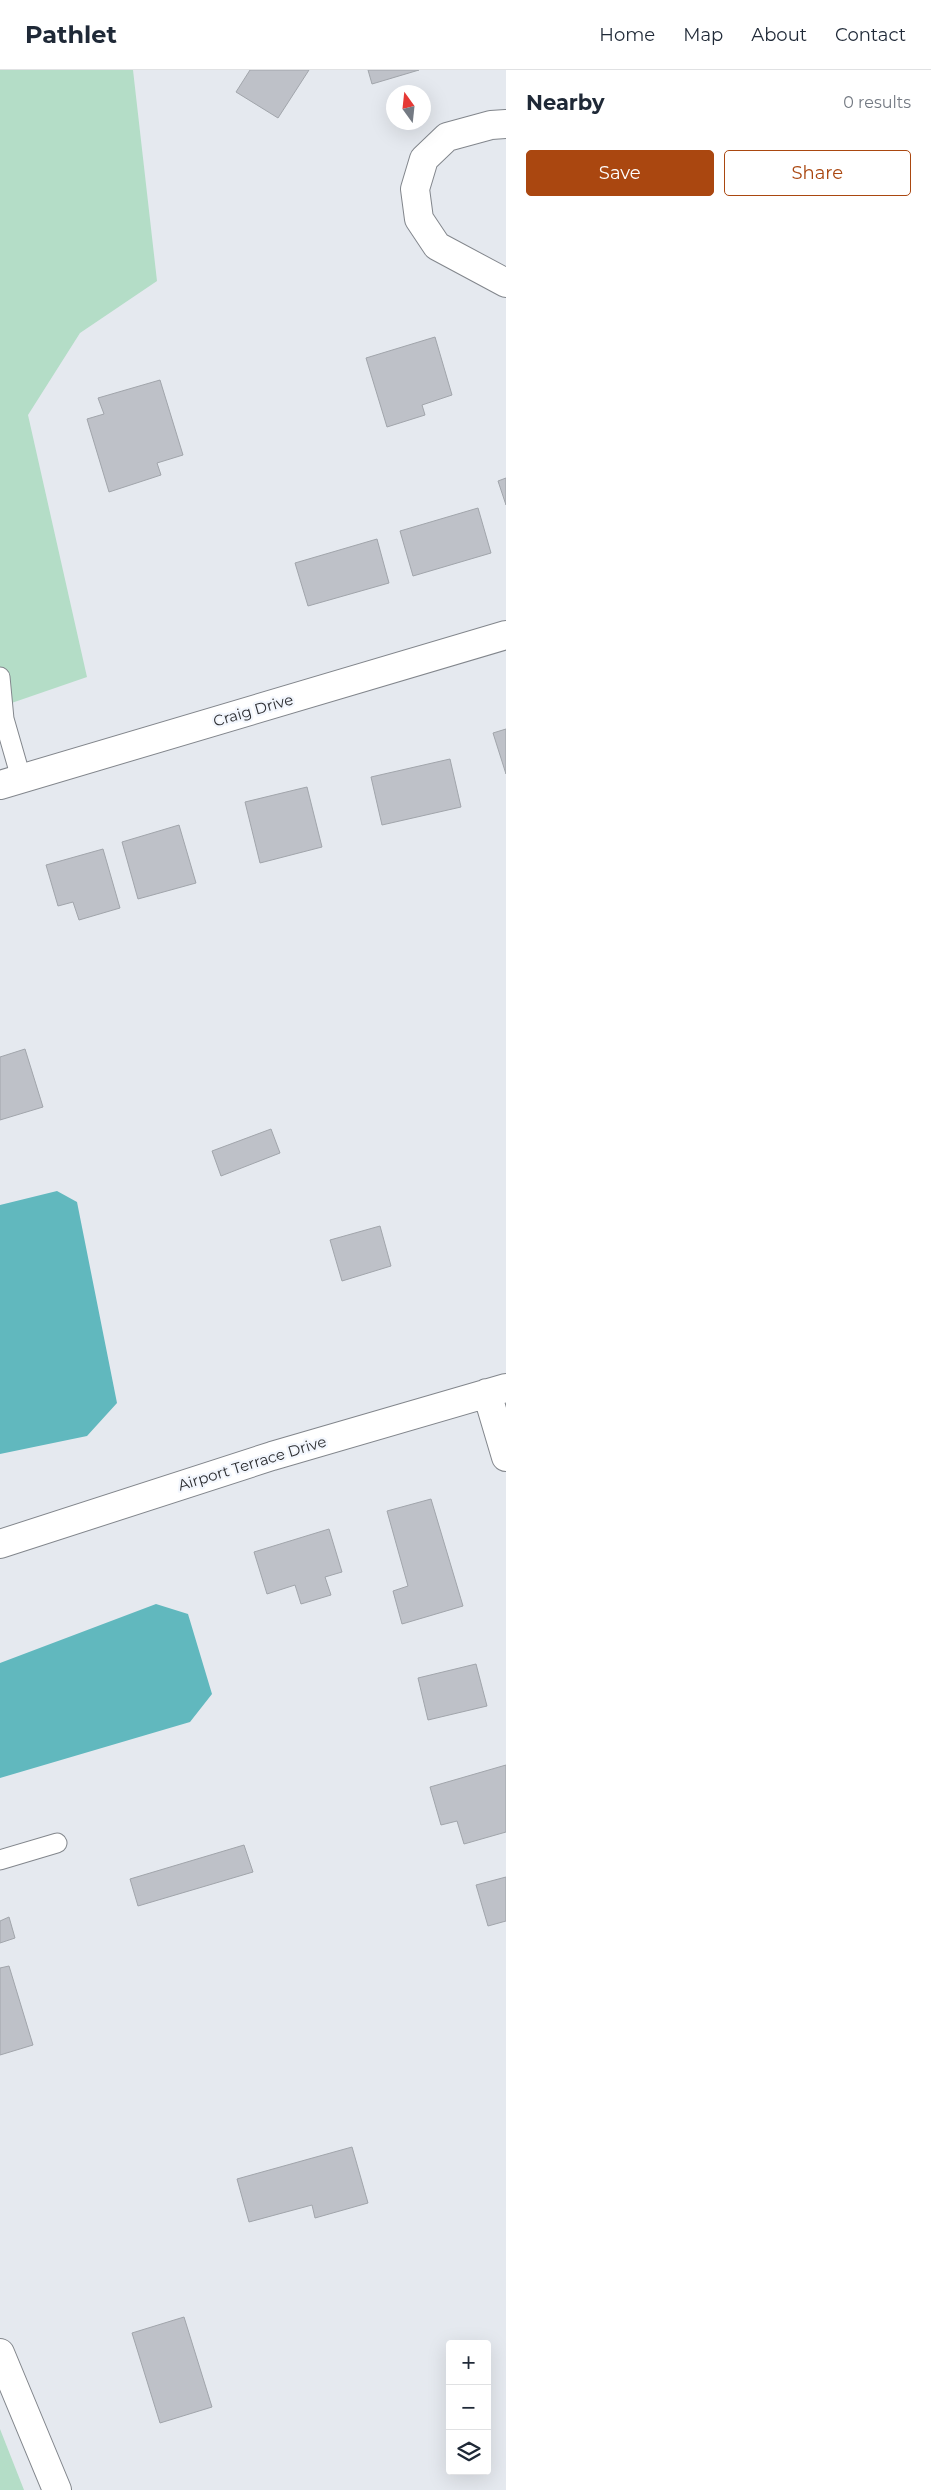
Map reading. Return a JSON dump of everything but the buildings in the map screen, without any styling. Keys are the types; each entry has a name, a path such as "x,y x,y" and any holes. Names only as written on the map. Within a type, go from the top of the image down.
{"street":[{"path":"506,124 491,125 447,137 424,159 415,189 419,219 437,246 506,283"},
{"name":"Craig Drive","path":"10,782 506,635"},
{"path":"496,1390 506,1457"},
{"name":"Airport Terrace Drive","path":"0,1544 272,1456 496,1390"},
{"path":"0,2353 57,2490"}],"lane":[{"path":"0,677 10,782"},
{"path":"0,1860 57,1843"}],"green space":[{"path":"0,70 133,70 157,281 80,333 28,415 87,677 0,707"},
{"path":"0,2429 24,2490 0,2490"}],"water":[{"path":"57,1191 77,1202 117,1403 87,1436 0,1454 0,1205"},
{"path":"156,1604 188,1614 212,1694 190,1722 0,1778 0,1663"}]}
